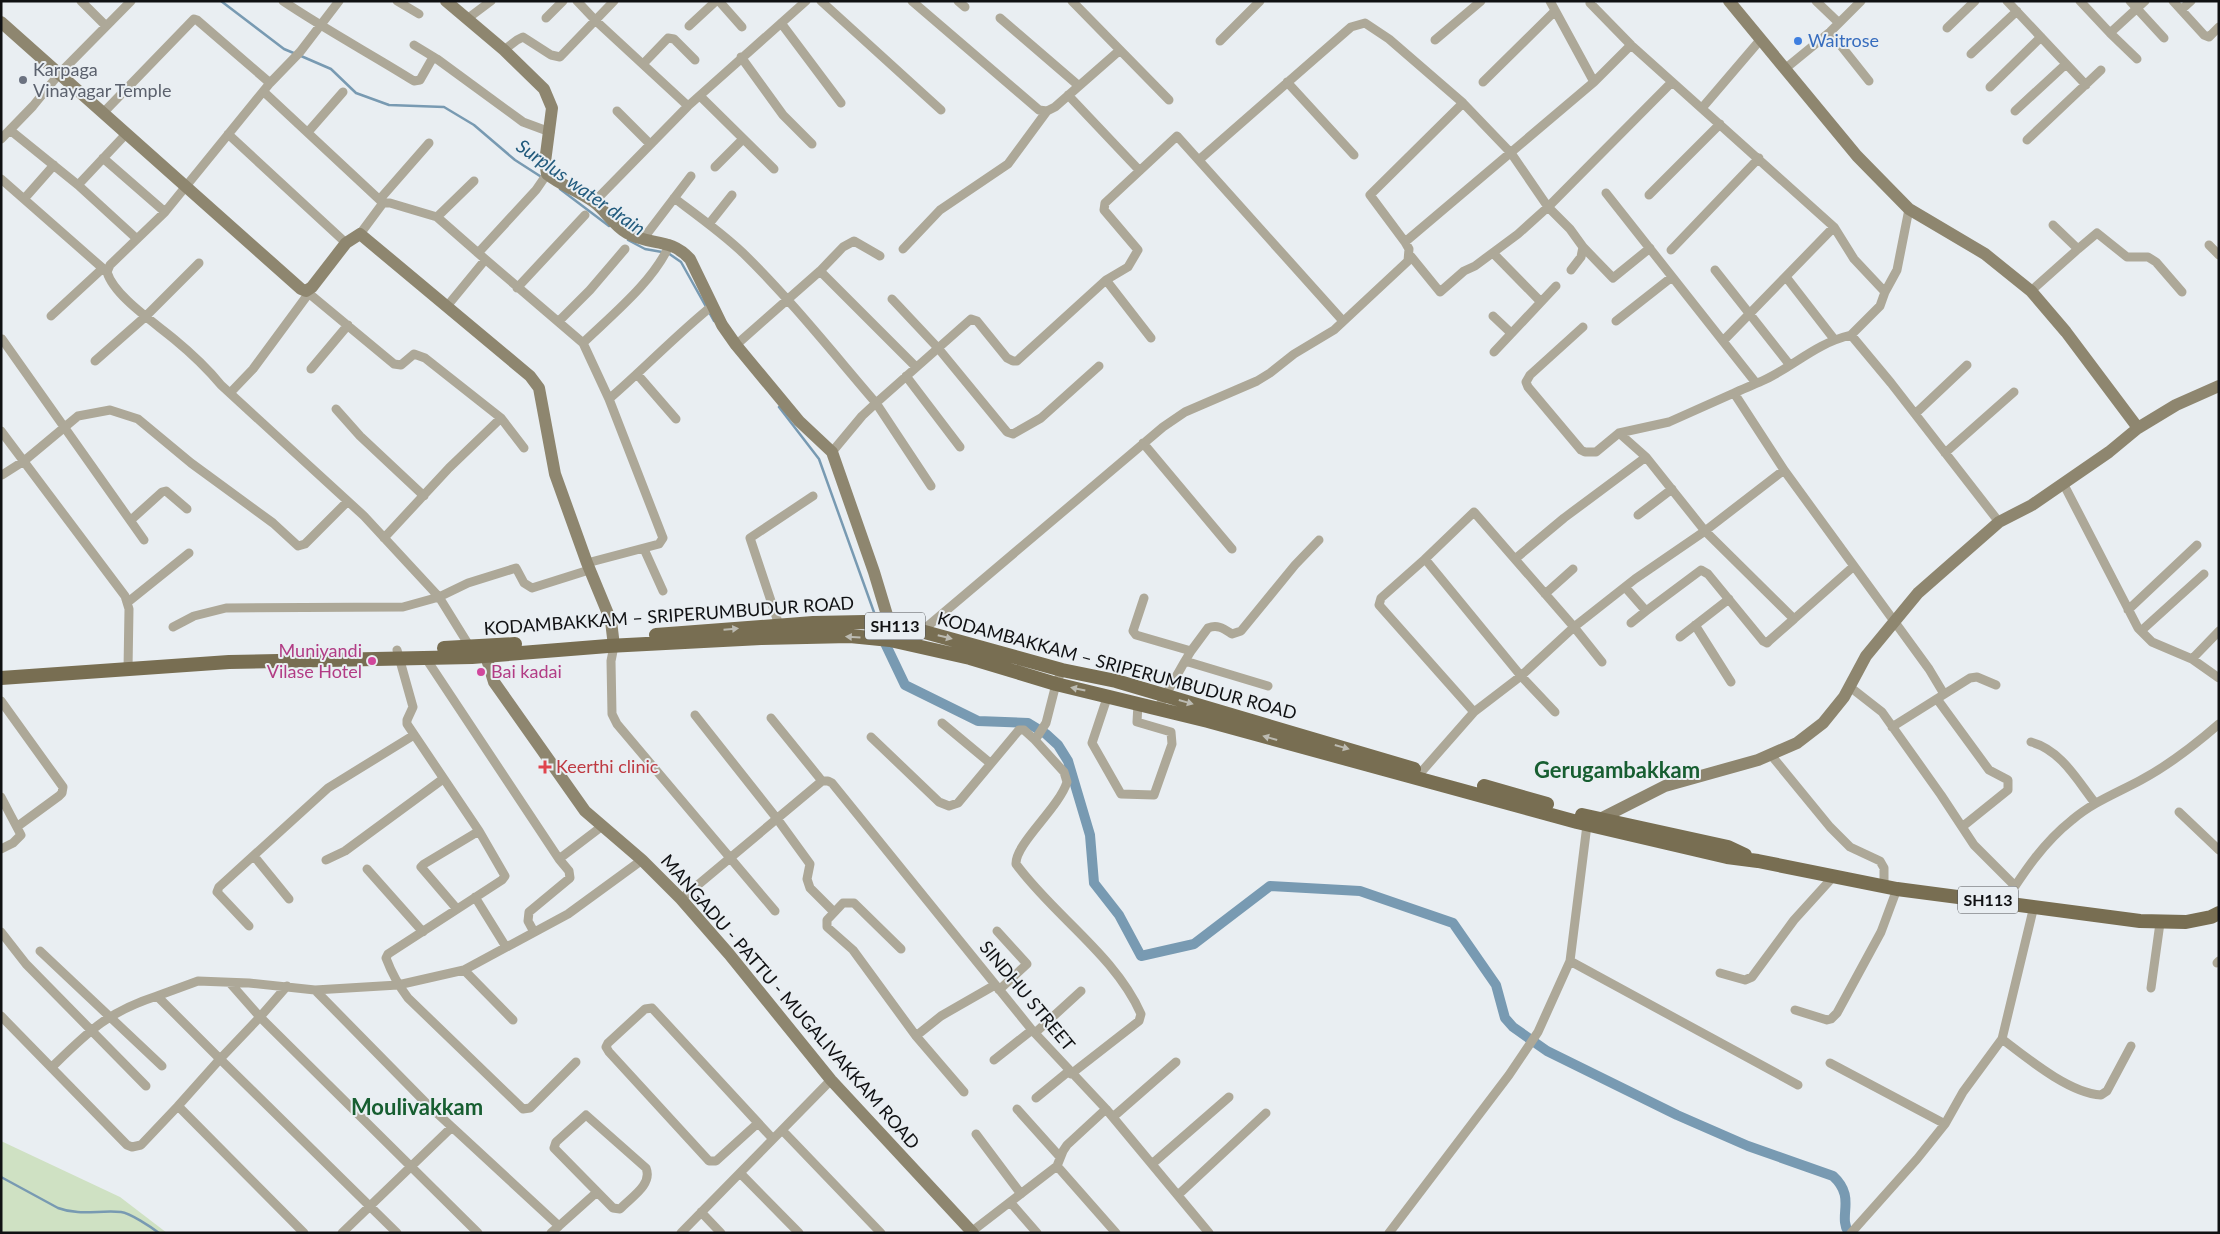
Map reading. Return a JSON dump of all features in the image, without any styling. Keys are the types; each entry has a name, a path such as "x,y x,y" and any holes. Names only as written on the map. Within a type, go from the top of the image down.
{"main road":[{"name":"KODAMBAKKAM – SRIPERUMBUDUR ROAD","path":"399,654 425,656 614,642 779,625 865,622 890,625 1062,670 1116,681 1587,825 1728,857 1758,861 1891,888 2160,923 2186,922 2211,917 2219,913"},
{"name":"KODAMBAKKAM – SRIPERUMBUDUR ROAD","path":"614,642 850,636 890,640 970,658 1056,684 1419,775 1514,794 1585,816 1602,818 1728,847 1758,861"},
{"name":"KODAMBAKKAM – SRIPERUMBUDUR ROAD","path":"1,669 479,651"},
{"name":"KODAMBAKKAM – SRIPERUMBUDUR ROAD","path":"1,678 128,665"}],"street":[{"path":"81,1 106,26"},
{"path":"1,139 59,74 131,1"},
{"path":"283,1 320,26 355,44 414,81 420,80 432,59 437,59"},
{"path":"51,316 105,270 165,212 339,1"},
{"path":"397,1 419,14"},
{"path":"446,1 504,50 544,89 552,108 545,162 545,178 478,253"},
{"path":"467,20 491,1"},
{"path":"546,18 563,1"},
{"path":"577,1 688,106"},
{"path":"504,50 523,37 552,55 560,57 614,1"},
{"path":"689,26 718,1 742,27"},
{"path":"821,1 941,110"},
{"path":"912,1 1033,106 1039,110 1047,111"},
{"path":"1072,1 1169,100"},
{"path":"1220,41 1260,1"},
{"path":"1435,40 1481,1"},
{"path":"1550,1 1594,82"},
{"path":"1591,1 1590,4 1631,45 1759,158 1834,228 1854,259 1885,292"},
{"path":"1729,1 1786,68 1856,156 1909,210 1985,254 2031,291 2066,332 2138,428"},
{"path":"1816,1 1839,23"},
{"path":"1786,68 1830,32 1861,1"},
{"path":"1947,28 1975,1"},
{"path":"2007,1 2086,84"},
{"path":"2080,1 2137,59"},
{"path":"2130,1 2164,38"},
{"path":"2110,33 2145,1"},
{"path":"2173,1 2204,35 2209,37 2219,26"},
{"path":"2181,10 2191,1"},
{"path":"594,202 688,106 803,2"},
{"path":"1483,82 1556,11"},
{"path":"1971,54 2017,11"},
{"path":"1000,18 1079,86"},
{"path":"103,113 194,19 198,20 270,83"},
{"path":"1,22 296,285 308,292 398,366 414,354 425,358 501,418 524,448"},
{"path":"781,23 840,104"},
{"path":"1200,159 1350,27 1365,23 1389,39 1463,104 1511,153 1548,207 1613,278 1650,248"},
{"path":"1830,32 1870,81"},
{"path":"1990,87 2041,37"},
{"path":"643,64 668,38 674,39 695,60"},
{"path":"1702,108 1761,39"},
{"path":"414,45 437,59 523,122 550,132"},
{"path":"1405,242 1594,82 1631,45"},
{"path":"903,249 940,210 1008,164 1047,111 1055,107 1120,50"},
{"path":"741,58 783,115 812,144"},
{"path":"2015,111 2066,64"},
{"path":"2027,140 2101,70"},
{"path":"1287,82 1354,154"},
{"path":"1409,254 1440,292 1464,271 1493,253 1548,207 1672,82"},
{"path":"173,627 194,616 226,608 403,608 439,597 468,583 513,568 517,568 524,583 532,588 588,566 659,544 662,541 662,534 609,399 583,343 437,217 381,201 264,92"},
{"path":"308,132 343,92"},
{"path":"1068,95 1139,170"},
{"path":"700,96 774,169"},
{"path":"922,632 1143,443 1185,412 1257,381 1294,354 1334,330 1408,262 1409,249 1370,195 1463,104"},
{"path":"618,111 650,144"},
{"path":"1649,195 1720,124"},
{"path":"10,130 78,184 137,239"},
{"path":"78,184 126,134"},
{"path":"228,134 346,244"},
{"path":"832,452 862,416 968,321 974,319 1006,358 1017,361 1106,280 1128,267 1138,250 1103,207 1107,199 1177,136 1200,159 1343,321"},
{"path":"715,167 742,139"},
{"path":"230,393 259,362 308,292 346,244 360,234 381,201 428,143"},
{"path":"103,158 165,212"},
{"path":"1671,250 1759,158"},
{"path":"24,199 54,166"},
{"path":"644,239 691,176"},
{"path":"545,178 557,182 594,202 625,232 667,249 682,250 690,259 708,309 799,421 832,452 874,572 890,625 890,640"},
{"path":"1,179 105,270 109,278 146,317 208,369 230,393 384,538 439,597 479,651"},
{"path":"437,217 474,181"},
{"path":"1606,193 1756,382"},
{"path":"709,224 732,195"},
{"path":"674,198 743,253 786,299 876,403 931,486"},
{"path":"1583,327 1527,378 1528,387 1581,450 1596,452 1619,433 1669,422 1756,382 1834,339 1851,335 1880,306 1885,292 1898,270 1909,210"},
{"path":"517,288 585,215"},
{"path":"2053,224 2078,249"},
{"path":"1723,341 1834,228"},
{"path":"2031,291 2098,233 2127,257 2148,256 2156,262 2182,292"},
{"path":"360,234 448,305 530,376 539,388 555,474 588,566 611,621 614,642 611,661 612,714 617,724 775,912"},
{"path":"736,345 786,299 820,272 843,247 851,242 880,256"},
{"path":"2209,245 2219,256"},
{"path":"1571,270 1581,257 1583,247"},
{"path":"559,321 590,290 624,249"},
{"path":"583,343 641,286 667,249"},
{"path":"1493,253 1540,301"},
{"path":"448,305 485,260"},
{"path":"96,361 146,317 199,263"},
{"path":"1715,270 1789,364"},
{"path":"820,272 916,367"},
{"path":"1616,321 1672,277"},
{"path":"1786,277 1834,339"},
{"path":"1106,280 1151,338"},
{"path":"1494,352 1556,286"},
{"path":"892,299 938,348 1007,432 1013,434 1041,418 1099,366"},
{"path":"609,399 688,325 708,309"},
{"path":"1493,316 1511,333"},
{"path":"312,369 348,326"},
{"path":"1851,335 1999,522"},
{"path":"2,339 63,428 100,475 144,540"},
{"path":"1915,414 1967,365"},
{"path":"637,374 676,419"},
{"path":"906,376 960,447"},
{"path":"1389,1233 1529,1048 1538,1032 1570,961 1587,825 1665,786 1758,760 1797,743 1823,723 1844,697 1866,656 1918,593 1999,522 2032,505 2109,452 2138,428 2176,405 2219,386"},
{"path":"1945,453 2014,392"},
{"path":"1734,393 1784,470 1929,669 1941,697 1989,770 2008,780 2008,790 1962,827"},
{"path":"336,409 360,436 424,496"},
{"path":"2,475 24,461 78,416 110,410 138,420 191,463 273,523 298,546 305,544 347,502"},
{"path":"384,538 501,418"},
{"path":"1,432 128,602 130,633 128,665"},
{"path":"1619,433 1646,457 1705,531 1794,619"},
{"path":"1143,443 1232,549"},
{"path":"1515,559 1564,518 1646,457"},
{"path":"1419,775 1474,712 1521,676 1574,627 1625,587 1705,531 1784,470"},
{"path":"2063,483 2128,610 2142,631 2152,642 2192,659 2219,678"},
{"path":"1638,515 1672,489"},
{"path":"130,520 162,492 166,491 187,509"},
{"path":"779,625 750,538 813,496"},
{"path":"1474,712 1379,606 1381,598 1474,512 1602,662"},
{"path":"1157,710 1191,651 1208,628 1212,626 1220,627 1232,634 1241,631 1319,540"},
{"path":"2128,610 2197,545"},
{"path":"644,549 663,591"},
{"path":"128,602 189,553"},
{"path":"1425,559 1521,676 1555,712"},
{"path":"1631,623 1701,570 1708,574 1767,643 1854,566"},
{"path":"1545,594 1573,569"},
{"path":"2142,631 2204,574"},
{"path":"1625,587 1646,611"},
{"path":"1144,598 1133,631 1134,634 1191,651"},
{"path":"1680,637 1729,599"},
{"path":"1695,625 1731,682"},
{"path":"2192,659 2219,631"},
{"name":"MANGADU - PATTU - MUGALIVAKKAM ROAD","path":"479,651 494,682 585,811 642,860 681,899 729,954 831,1080 972,1232"},
{"path":"399,654 413,707 407,724 479,831 505,876 502,880 386,956 398,986 523,1109 530,1108 576,1062"},
{"path":"425,656 569,871 570,878 529,912 528,921 534,932"},
{"path":"1185,661 1268,686"},
{"path":"1036,738 1046,722 1056,684 1062,670"},
{"path":"1892,727 1970,678 1978,677 1996,685"},
{"path":"1850,687 1882,712 1983,857 2015,886"},
{"path":"1108,696 1092,743 1121,794 1154,795 1172,744 1172,737 1171,732 1137,722 1138,704"},
{"path":"1,701 63,787 62,794 18,826"},
{"path":"695,715 778,820 810,864 807,879 810,888 833,911"},
{"name":"SINDHU STREET","path":"771,718 822,781 828,780 832,783 1033,1031 1106,1109 1209,1233"},
{"path":"942,723 990,763"},
{"path":"2004,903 2028,866 2058,832 2095,803 2143,779 2200,740 2219,724"},
{"path":"871,737 945,806 958,803 1019,730 1024,730 1036,738 1064,772 1067,782 1054,806 1018,852 1016,864 1122,982 1141,1014 1139,1021 1036,1098"},
{"path":"249,926 217,892 219,887 328,788 414,734"},
{"path":"2031,742 2043,745 2054,753 2095,803"},
{"path":"1771,754 1830,827 1850,847 1880,861 1891,888 1881,932 1837,1013 1831,1019 1826,1020 1795,1010"},
{"path":"326,860 345,851 443,779"},
{"path":"681,899 778,820 822,781"},
{"path":"1,796 21,835 18,839 1,849"},
{"path":"2179,812 2219,850"},
{"path":"560,858 602,826"},
{"path":"457,909 421,867 479,831"},
{"path":"254,856 289,899"},
{"path":"52,1067 91,1029 108,1016 132,1004 198,981 287,986 316,990 398,986 464,970 568,914 642,860"},
{"path":"366,869 423,932"},
{"path":"1720,973 1745,980 1755,974 1794,920 1832,877"},
{"path":"476,896 506,947"},
{"path":"901,949 854,903 843,903 833,911 827,920 827,927 853,950 916,1036 964,1092"},
{"path":"1852,1232 1917,1159 1945,1124 1963,1092 2002,1039 2034,906"},
{"path":"2151,988 2160,923"},
{"path":"916,1036 941,1016 997,988 1027,964 997,931"},
{"path":"1,932 26,964 146,1086"},
{"path":"40,951 162,1066"},
{"path":"1570,961 1798,1085"},
{"path":"464,970 513,1020"},
{"path":"230,982 260,1016 478,1233"},
{"path":"1,1016 132,1147 146,1142 287,986"},
{"path":"316,990 427,1104 559,1226"},
{"path":"994,1060 1033,1031 1081,991"},
{"path":"157,996 368,1207 397,1233"},
{"path":"758,1123 716,1161 710,1161 609,1052 606,1047 608,1043 645,1009 652,1008 773,1139"},
{"path":"2002,1039 2043,1071 2063,1082 2101,1095 2107,1091 2131,1046"},
{"path":"1112,1117 1176,1062"},
{"path":"1830,1063 1945,1124"},
{"path":"681,1233 831,1080"},
{"path":"1152,1164 1229,1096"},
{"path":"178,1106 304,1233"},
{"path":"1017,1109 1116,1233"},
{"path":"972,1232 1011,1203 1059,1162 1067,1145 1106,1109"},
{"path":"1178,1195 1266,1113"},
{"path":"586,1115 646,1168 648,1172 646,1183 620,1209 613,1208 597,1192 554,1148 556,1142 586,1115"},
{"path":"342,1233 452,1127"},
{"path":"782,1130 881,1233"},
{"path":"976,1134 1021,1194"},
{"path":"740,1173 799,1233"},
{"path":"552,1233 597,1192"},
{"path":"1011,1203 1037,1233"},
{"path":"701,1212 721,1233"}],"green space":[{"path":"1,1141 120,1197 167,1233 1,1233"}],"waterway":[{"name":"Surplus water drain","path":"221,1 284,49 296,54"},
{"name":"Surplus water drain","path":"301,56 331,69 356,93 389,105 444,107 474,125 515,160 543,178"},
{"name":"Surplus water drain","path":"560,189 609,226"},
{"name":"Surplus water drain","path":"628,240 645,249 662,252"},
{"name":"Surplus water drain","path":"668,253 681,262 714,321"},
{"name":"Surplus water drain","path":"779,407 819,459 875,615"},
{"path":"884,641 905,685 978,721 1028,723 1046,734 1058,745 1068,761 1090,835 1094,883 1119,915 1141,956 1194,944 1270,886 1360,891 1453,923 1496,985 1505,1018 1513,1027 1547,1051 1677,1115 1748,1146 1833,1176 1844,1192 1845,1220 1849,1233"},
{"path":"1,1177 58,1208 74,1212 121,1212 130,1215 159,1233"}],"place":[{"name":"Waitrose","path":"1798,41"},
{"name":"Karpaga Vinayagar Temple","path":"23,80"},
{"name":"Muniyandi Vilase Hotel","path":"372,661"},
{"name":"Bai kadai","path":"481,672"},
{"name":"Keerthi clinic","path":"545,767"}],"district":[{"name":"Gerugambakkam","path":"1617,770"},
{"name":"Moulivakkam","path":"417,1107"}]}
